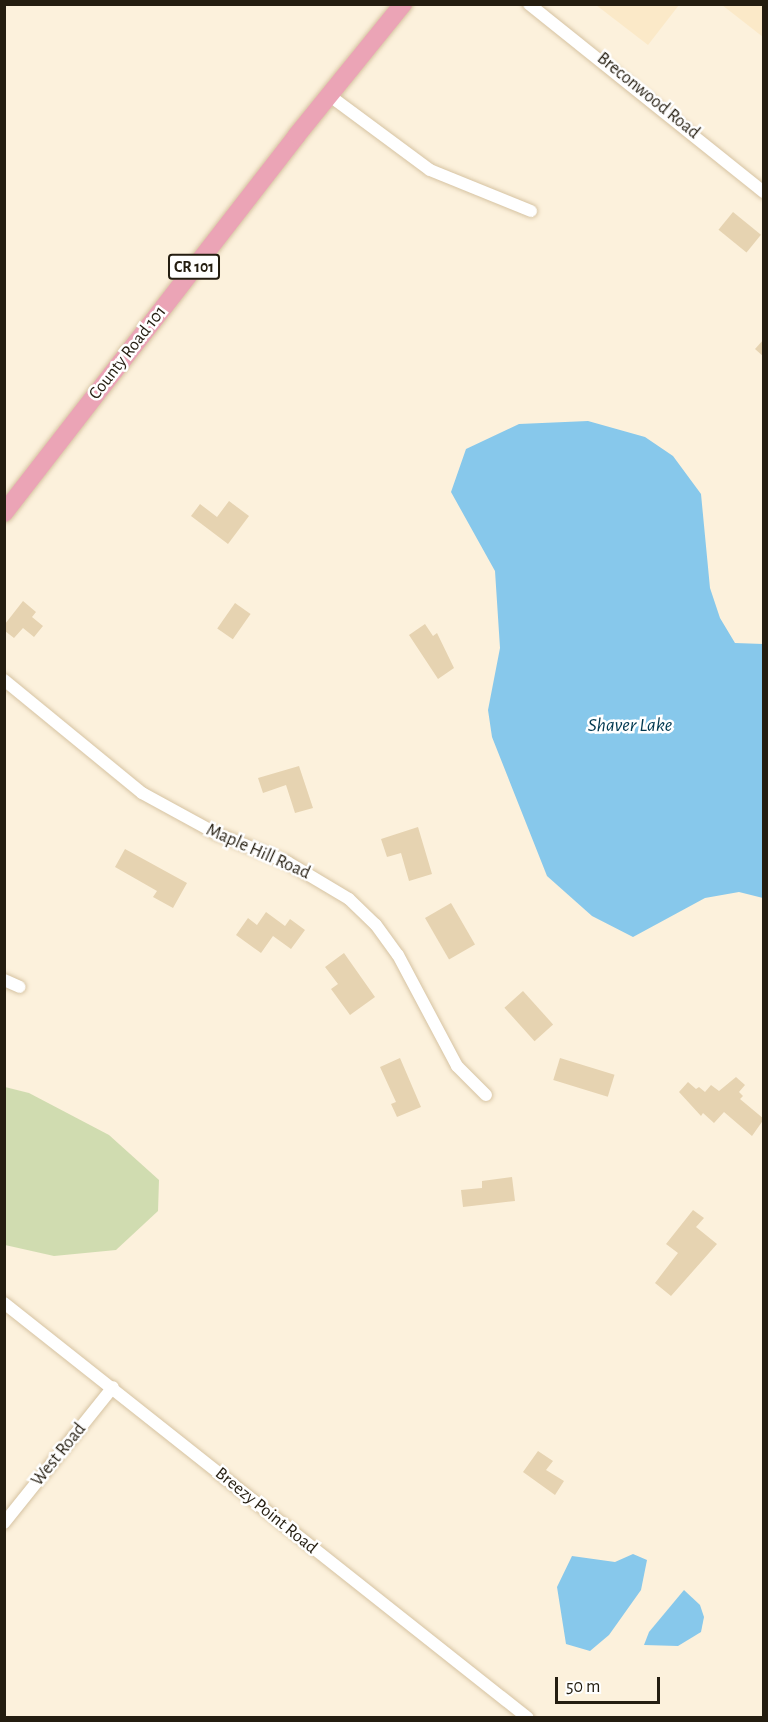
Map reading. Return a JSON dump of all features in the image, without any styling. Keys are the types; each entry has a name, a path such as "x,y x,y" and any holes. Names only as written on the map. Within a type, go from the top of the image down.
{"main road":[{"name":"County Road 101","path":"4,513 401,4"}],"street":[{"name":"Breconwood Road","path":"530,4 764,192"},
{"path":"330,96 430,170 531,211"},
{"name":"Maple Hill Road","path":"4,680 142,793 215,833 287,862 350,899 376,925 398,955 457,1066 486,1095"},
{"path":"4,980 20,987"},
{"name":"Breezy Point Road","path":"5,1304 528,1718"},
{"name":"West Road","path":"4,1523 112,1387"}],"shaded area":[{"path":"596,5 679,5 648,45"},
{"path":"722,5 763,5 763,37"}],"green space":[{"path":"5,1087 29,1093 109,1135 159,1180 158,1211 116,1250 54,1256 5,1245"}],"water":[{"name":"Shaver Lake","path":"588,421 645,437 673,456 701,494 710,588 720,618 735,643 763,644 763,898 739,892 705,898 633,937 592,916 547,876 492,737 488,710 500,648 495,571 451,492 466,449 519,424"},
{"path":"633,1554 647,1560 641,1590 609,1635 590,1651 566,1644 557,1587 572,1556 615,1562"},
{"path":"684,1590 700,1605 704,1617 701,1632 678,1646 644,1645 649,1632"}],"building":[{"path":"733,212 761,235 747,253 719,230"},
{"path":"764,339 764,357 755,349"},
{"path":"229,501 249,516 228,544 191,516 200,504 217,517"},
{"path":"23,601 36,612 32,617 43,626 34,637 23,628 14,638 5,631 5,624"},
{"path":"235,603 251,614 233,639 217,628"},
{"path":"425,624 433,636 437,633 454,668 438,679 409,635"},
{"path":"299,766 313,808 295,813 286,785 263,793 258,778"},
{"path":"418,827 432,874 409,881 401,853 387,857 381,839"},
{"path":"125,849 187,883 173,908 153,897 157,891 115,867"},
{"path":"451,903 475,945 449,960 425,918"},
{"path":"266,912 285,926 290,919 305,930 291,949 273,936 261,953 236,935 248,918 257,925"},
{"path":"344,953 375,997 350,1015 331,989 338,984 325,967"},
{"path":"523,991 553,1024 535,1041 504,1008"},
{"path":"400,1058 421,1107 397,1117 391,1104 396,1102 380,1067"},
{"path":"560,1058 615,1075 608,1097 553,1080"},
{"path":"736,1077 745,1085 739,1092 743,1096 740,1099 764,1119 752,1136 724,1112 714,1123 703,1113 701,1116 679,1092 688,1082 696,1089 699,1087 705,1092 711,1085 719,1091"},
{"path":"512,1177 515,1201 463,1207 461,1190 482,1188 482,1181"},
{"path":"693,1210 704,1218 696,1227 717,1244 671,1296 655,1283 678,1253 666,1244"},
{"path":"538,1451 553,1461 546,1470 564,1481 555,1495 523,1472"}]}
